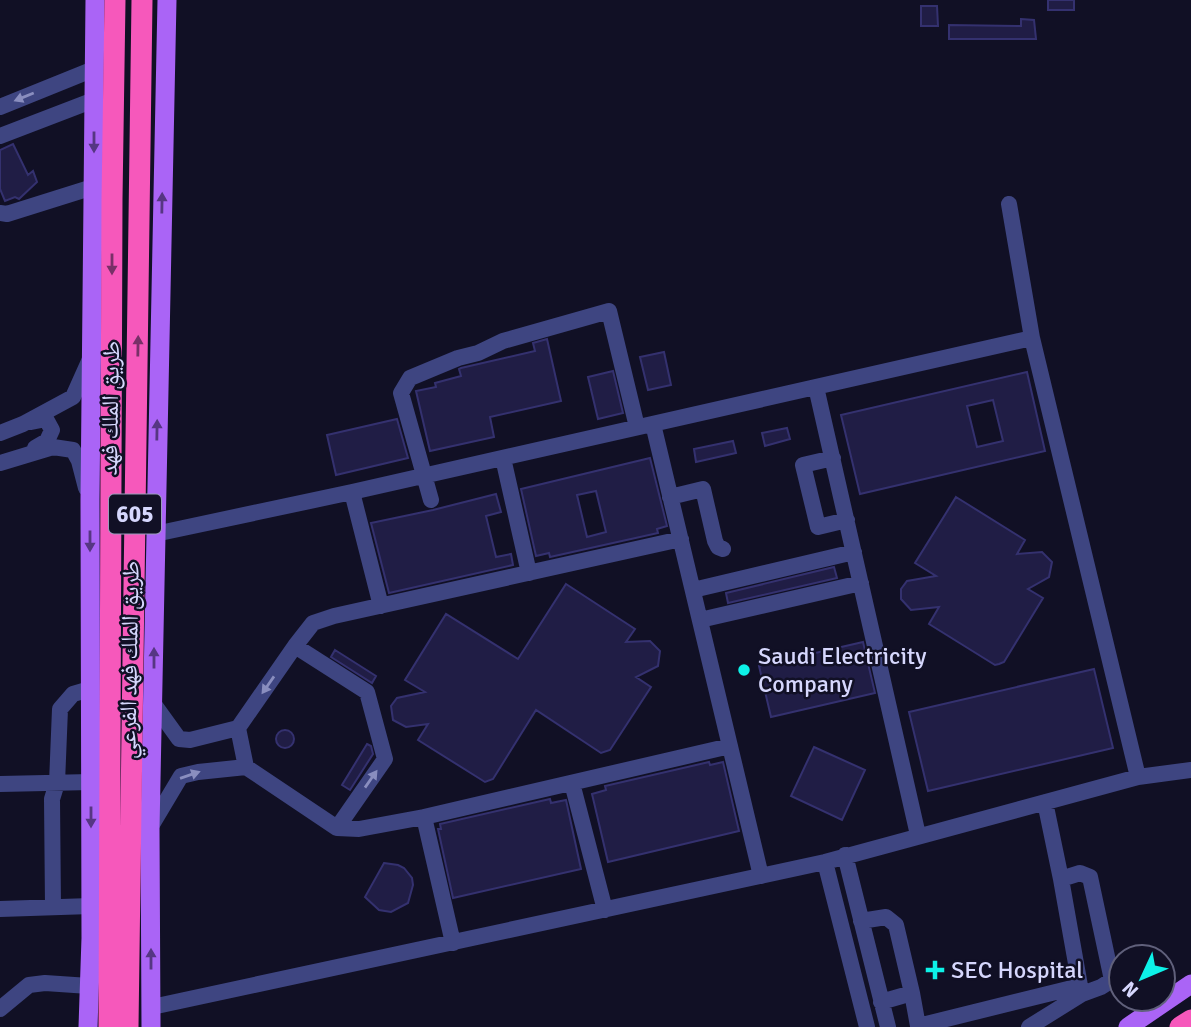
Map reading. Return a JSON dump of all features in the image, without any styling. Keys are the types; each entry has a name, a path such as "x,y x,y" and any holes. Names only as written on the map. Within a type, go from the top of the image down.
{"highway":[{"name":"طريق الملك فهد","path":"109,1027 115,0"},
{"name":"طريق الملك فهد","path":"128,1027 144,0"},
{"path":"1180,1027 1191,1020"}],"main road":[{"name":"طريق الملك فهد الفرعي","path":"88,1027 91,906 90,500 94,0"},
{"name":"طريق الملك فهد الفرعي","path":"151,1017 150,828 167,0"},
{"path":"1128,1027 1191,984"}],"street":[{"path":"0,107 94,69"},
{"path":"0,136 94,100"},
{"path":"0,213 6,214 93,187"},
{"path":"1009,204 1032,338 1138,777"},
{"path":"431,500 401,393 410,378 503,341 609,311 670,497 761,876"},
{"path":"155,534 1032,338"},
{"path":"0,433 23,424 73,397 92,354"},
{"path":"816,387 918,835"},
{"path":"23,424 46,419 52,429 47,441 27,453"},
{"path":"0,463 53,447 73,450 79,461 90,500"},
{"path":"503,458 529,573"},
{"path":"832,458 803,465 818,527 847,520"},
{"path":"670,497 703,489 715,541 718,547 723,548"},
{"path":"352,492 381,606"},
{"path":"153,703 179,739 190,740 238,728 313,623 334,616 681,539"},
{"path":"693,590 854,552"},
{"path":"700,620 862,583"},
{"path":"295,646 367,692 385,759 337,828"},
{"path":"53,907 52,799 57,783 60,709 73,694 90,689"},
{"path":"238,728 246,767"},
{"path":"150,828 181,776 198,772 246,767 337,828 359,829 424,817 730,746"},
{"path":"151,1017 453,943 825,862 1138,777 1191,770"},
{"path":"0,785 90,782"},
{"path":"572,783 604,910"},
{"path":"1045,802 1081,990"},
{"path":"424,817 453,943"},
{"path":"845,855 888,1027"},
{"path":"825,862 867,1027"},
{"path":"861,921 886,917 897,925 918,1026 1101,987 1112,980 1090,877 1080,873 1061,879"},
{"path":"0,909 91,906"},
{"path":"0,1009 29,985 45,983 89,986"},
{"path":"1029,1027 1081,990"},
{"path":"881,1002 912,993"}],"building":[{"path":"1048,0 1074,0 1074,10 1048,10"},
{"path":"921,6 937,6 938,26 921,26"},
{"path":"1021,19 1034,20 1036,39 949,39 949,25 1021,26"},
{"path":"13,144 28,175 33,171 37,182 19,199 15,197 5,201 0,189 0,150"},
{"path":"547,339 561,401 490,417 494,437 430,451 416,391 436,387 435,383 461,376 461,368 535,351 533,343"},
{"path":"664,352 671,385 648,390 640,357"},
{"path":"613,371 623,413 598,419 588,377"},
{"path":"1027,372 1045,451 860,494 841,415","holes":["993,400 1003,441 977,447 967,406"]},
{"path":"397,419 408,458 336,475 327,435"},
{"path":"787,428 790,439 765,446 762,433"},
{"path":"733,441 736,453 696,462 694,449"},
{"path":"650,458 667,526 657,529 658,533 550,557 549,553 536,556 521,489","holes":["596,491 606,532 587,537 577,495"]},
{"path":"496,494 501,512 486,516 496,557 511,554 513,565 389,593 371,523"},
{"path":"956,497 1025,540 1017,554 1042,552 1052,562 1049,577 1028,589 1043,598 1004,662 995,665 929,624 939,607 911,610 901,599 901,589 907,581 936,576 915,563"},
{"path":"834,567 837,578 728,603 726,593"},
{"path":"566,584 635,629 626,642 650,641 660,651 658,666 636,677 651,687 610,750 601,753 536,710 493,779 485,782 418,740 428,724 406,727 393,720 391,706 397,698 425,692 405,680 446,614 518,659"},
{"path":"863,642 875,693 771,717 759,666"},
{"path":"335,650 376,676 372,683 331,657"},
{"path":"1094,669 1113,748 928,791 909,712"},
{"path":"285,730 291,733 294,739 291,745 285,748 279,745 276,739 279,733"},
{"path":"367,744 371,746 373,754 350,790 342,785"},
{"path":"814,747 865,770 842,820 791,796"},
{"path":"709,762 710,765 723,762 739,831 608,862 592,794 606,790 605,786"},
{"path":"550,799 551,803 566,800 581,869 453,898 438,829 441,829 440,824"},
{"path":"384,863 404,868 412,878 413,885 408,903 391,912 379,910 365,897"}],"place":[{"name":"Saudi Electricity Company","path":"744,670"},
{"name":"SEC Hospital","path":"935,970"}]}
